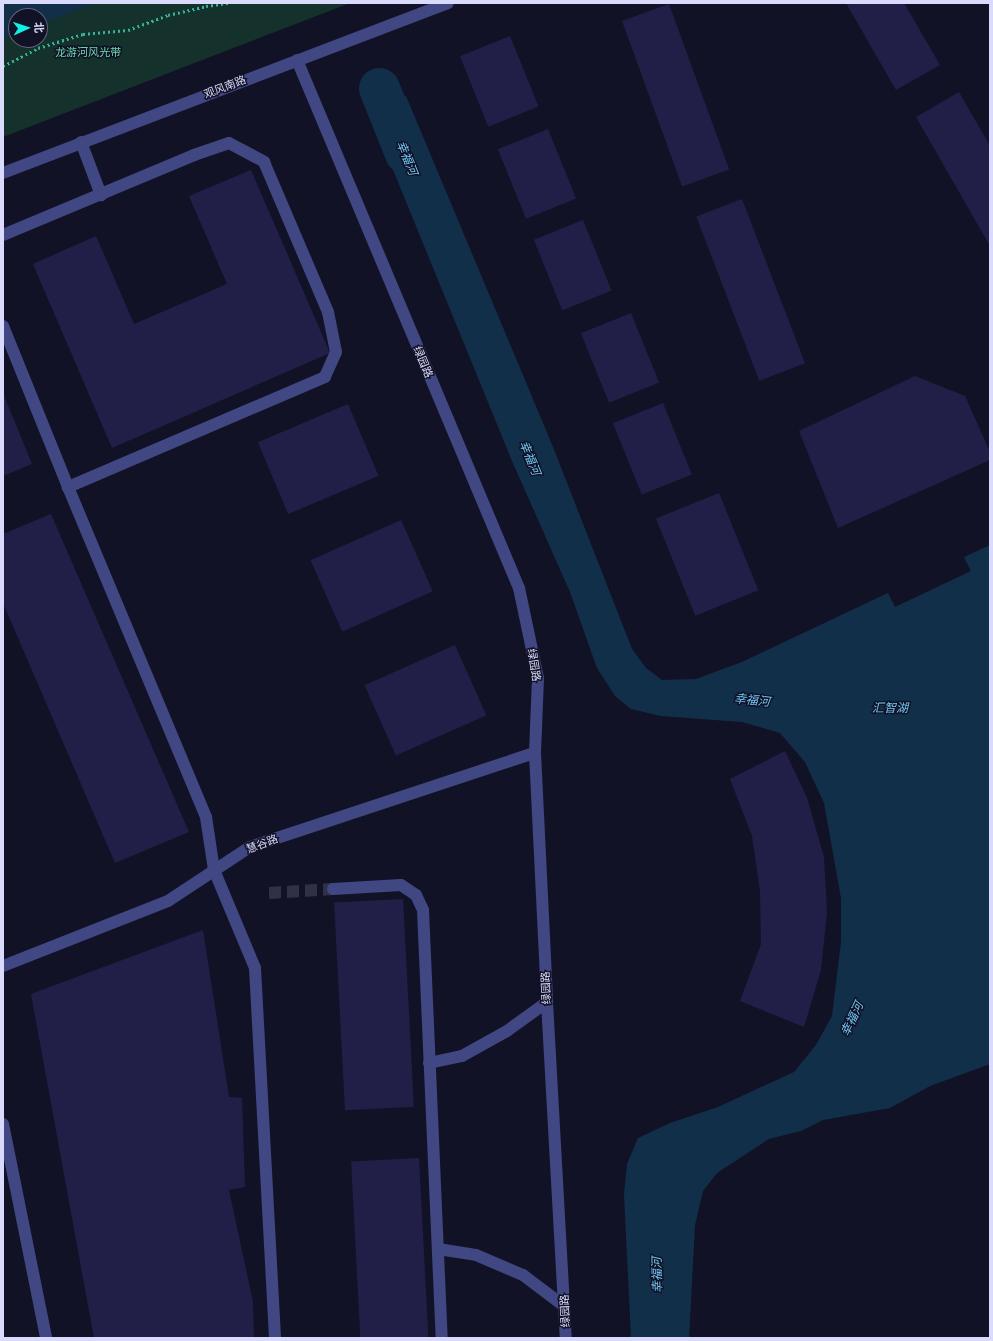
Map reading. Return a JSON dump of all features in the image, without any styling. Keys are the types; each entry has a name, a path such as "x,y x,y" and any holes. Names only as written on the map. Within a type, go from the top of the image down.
{"street":[{"name":"观风南路","path":"3,173 448,3"},
{"name":"绿园路","path":"297,60 519,588 538,678 535,753 566,1338"},
{"path":"81,142 101,194"},
{"path":"3,235 194,155 229,143 264,162 328,312 336,352 325,377 68,487"},
{"path":"3,326 68,487 206,817 214,870 255,968 275,1338"},
{"name":"慧谷路","path":"3,966 168,902 250,847 535,753"},
{"path":"333,889 401,885 416,895 423,910 442,1338"},
{"path":"429,1063 462,1056 507,1031 547,1002"},
{"path":"3,1124 46,1338"},
{"path":"438,1249 476,1255 523,1275 564,1306"}],"path":[{"path":"3,66 38,48 83,34 128,30 168,15 206,6 228,3"}],"green space":[{"name":"龙游河风光带","path":"3,3 350,3 3,137"}],"water":[{"path":"3,3 95,3 48,21 48,8 8,8 8,36 3,38"},
{"name":"汇智湖","path":"406,96 553,447 632,649 646,668 662,680 696,679 742,662 888,593 895,607 971,571 964,557 990,545 990,1064 930,1086 890,1108 823,1120 801,1131 769,1139 717,1173 703,1191 695,1225 689,1338 631,1338 624,1194 627,1164 638,1138 670,1123 718,1107 794,1072 816,1045 832,1016 841,942 841,898 824,803 805,762 780,733 742,722 661,716 631,709 615,696 597,668 570,592 512,461 369,111 374,103"}],"building":[{"path":"846,3 904,3 940,65 896,90"},
{"path":"669,4 729,169 682,186 622,21"},
{"path":"510,36 538,106 488,127 460,56"},
{"path":"959,92 990,146 990,246 916,117"},
{"path":"548,129 576,199 526,219 498,149"},
{"path":"251,170 330,353 112,448 33,264 96,236 134,324 227,284 189,196"},
{"path":"742,199 805,363 759,381 696,217"},
{"path":"583,220 611,290 562,310 534,240"},
{"path":"631,313 659,383 609,403 581,333"},
{"path":"915,376 965,396 990,452 990,460 838,528 799,431"},
{"path":"3,393 32,464 3,476"},
{"path":"663,403 692,474 642,495 613,423"},
{"path":"348,404 378,476 288,514 258,442"},
{"path":"719,493 758,590 695,616 656,518"},
{"path":"51,514 189,832 115,863 3,603 3,534"},
{"path":"401,520 433,591 342,632 311,560"},
{"path":"455,645 486,715 396,756 365,685"},
{"path":"785,751 807,798 824,857 827,912 821,970 804,1027 740,1001 761,944 760,891 752,836 730,779"},
{"path":"403,899 414,1107 345,1110 334,903"},
{"path":"203,930 229,1097 242,1098 245,1187 229,1190 253,1302 254,1338 94,1338 31,994"},
{"path":"419,1158 428,1338 360,1338 351,1162"}],"waterway":[{"name":"幸福河","path":"379,88 405,153"}],"tunnel":[{"path":"269,893 333,889"}]}
